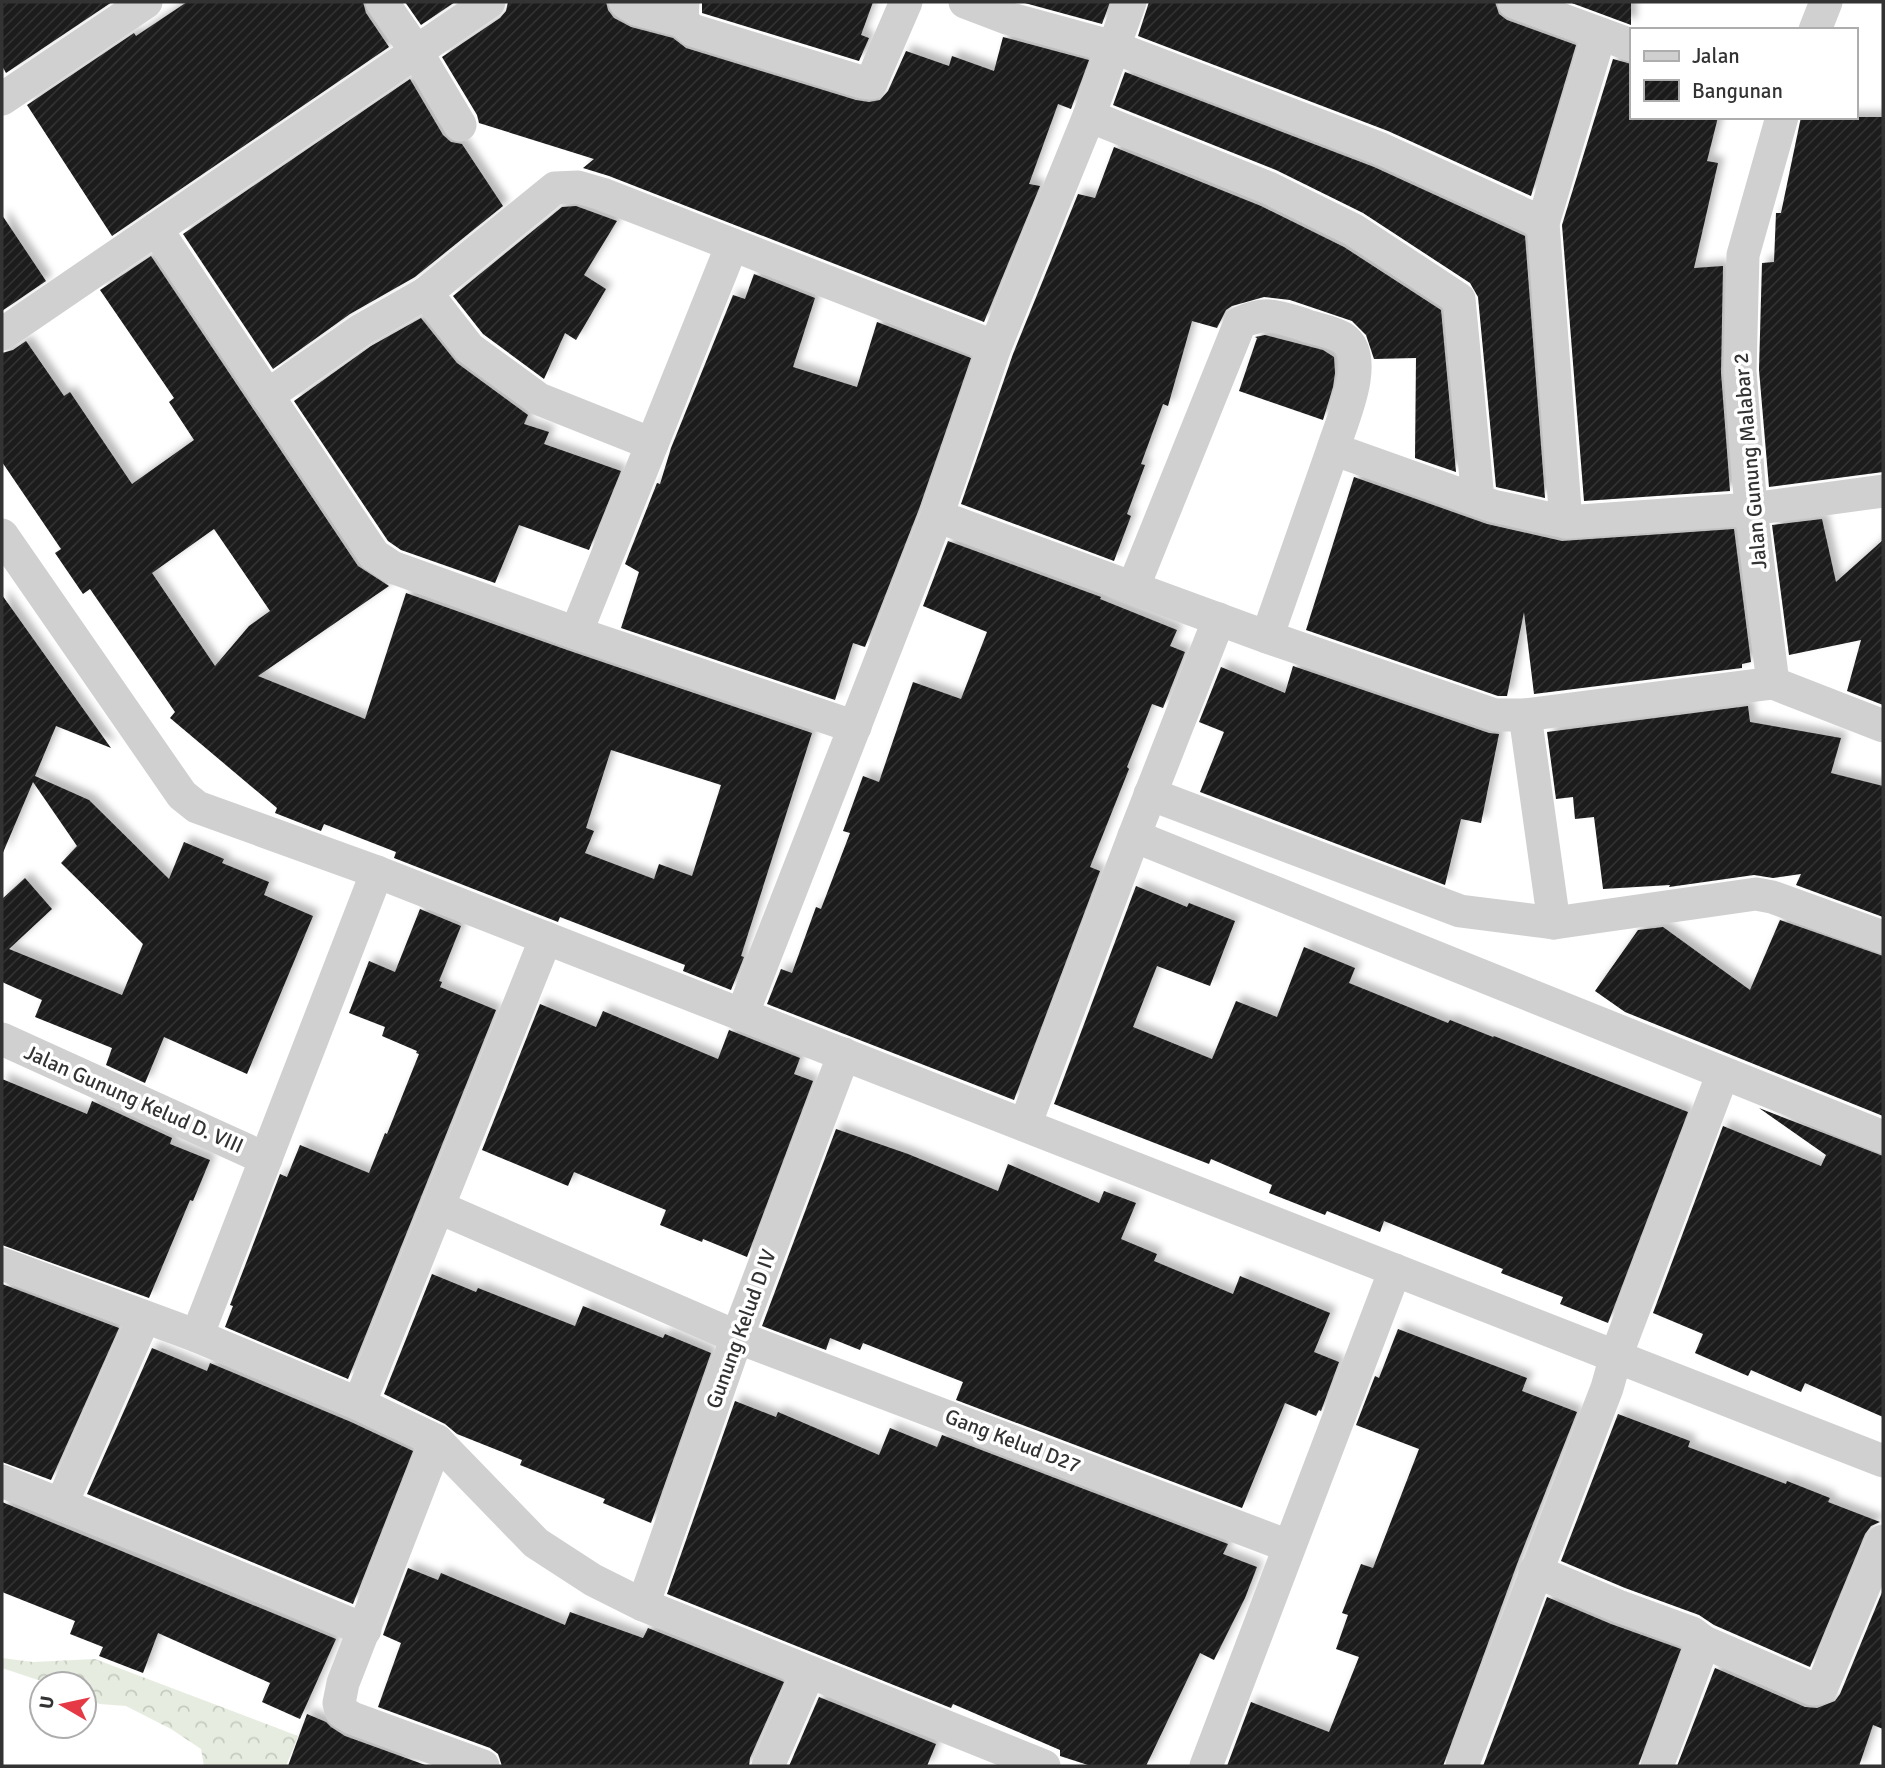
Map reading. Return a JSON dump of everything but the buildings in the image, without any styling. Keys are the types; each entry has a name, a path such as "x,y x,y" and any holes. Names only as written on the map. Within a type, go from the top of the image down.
{"street":[{"path":"2,99 146,2"},
{"path":"382,2 416,51 460,125"},
{"path":"2,334 489,2"},
{"path":"625,2 636,9 682,12 692,30 871,83 906,2"},
{"path":"965,2 1007,18 1112,47 1381,149 1543,223"},
{"path":"742,1014 937,516 995,347 1089,116 1130,2"},
{"path":"1514,2 1630,45"},
{"path":"1816,28 1826,2"},
{"path":"1566,522 1543,223 1600,34"},
{"path":"1089,116 1269,188 1354,230 1460,299 1478,500"},
{"name":"Jalan Gunung Malabar 2","path":"1773,683 1751,509 1740,371 1744,255 1781,119"},
{"path":"267,396 361,330 426,293 555,188 578,187 602,194 995,347"},
{"path":"156,229 374,555 392,567 576,633 855,727"},
{"path":"576,633 732,245"},
{"path":"426,293 469,348 539,400 652,444"},
{"path":"1133,588 1240,323 1256,316 1276,316 1343,338 1354,352 1356,375 1334,449 1267,637"},
{"path":"1334,449 1493,506 1566,522 1751,509 1883,491"},
{"path":"937,516 1267,637 1495,715 1525,715 1773,683 1883,726"},
{"path":"2,535 182,795 197,807 377,872 1883,1461"},
{"path":"1025,1125 1219,619"},
{"path":"1525,715 1554,923"},
{"path":"1150,794 1460,911 1554,923 1756,894 1772,897 1883,937"},
{"path":"1134,836 1883,1137"},
{"path":"197,1336 377,872"},
{"path":"359,1404 547,938"},
{"name":"Jalan Gunung Kelud D. VIII","path":"2,1039 266,1159"},
{"name":"Gunung Kelud D IV","path":"643,1605 737,1337 845,1054"},
{"path":"1462,1766 1607,1388 1616,1356 1723,1073"},
{"name":"Gang Kelud D27","path":"438,1207 737,1337 1288,1546"},
{"path":"2,1264 197,1336 359,1404 437,1441 536,1543 593,1580 643,1605 1044,1766"},
{"path":"1206,1766 1395,1270"},
{"path":"61,1505 144,1318"},
{"path":"437,1441 343,1683 339,1703 341,1712 352,1718 483,1766"},
{"path":"2,1481 365,1630"},
{"path":"1535,1571 1692,1633 1704,1642 1813,1689 1822,1687 1883,1541"},
{"path":"1657,1766 1704,1642"},
{"path":"768,1766 809,1672"}],"green space":[{"path":"2,1658 33,1662 95,1659 298,1736 286,1766 204,1766 201,1749 171,1729 126,1706 98,1703 98,1670 28,1670 28,1677 2,1668"}]}
